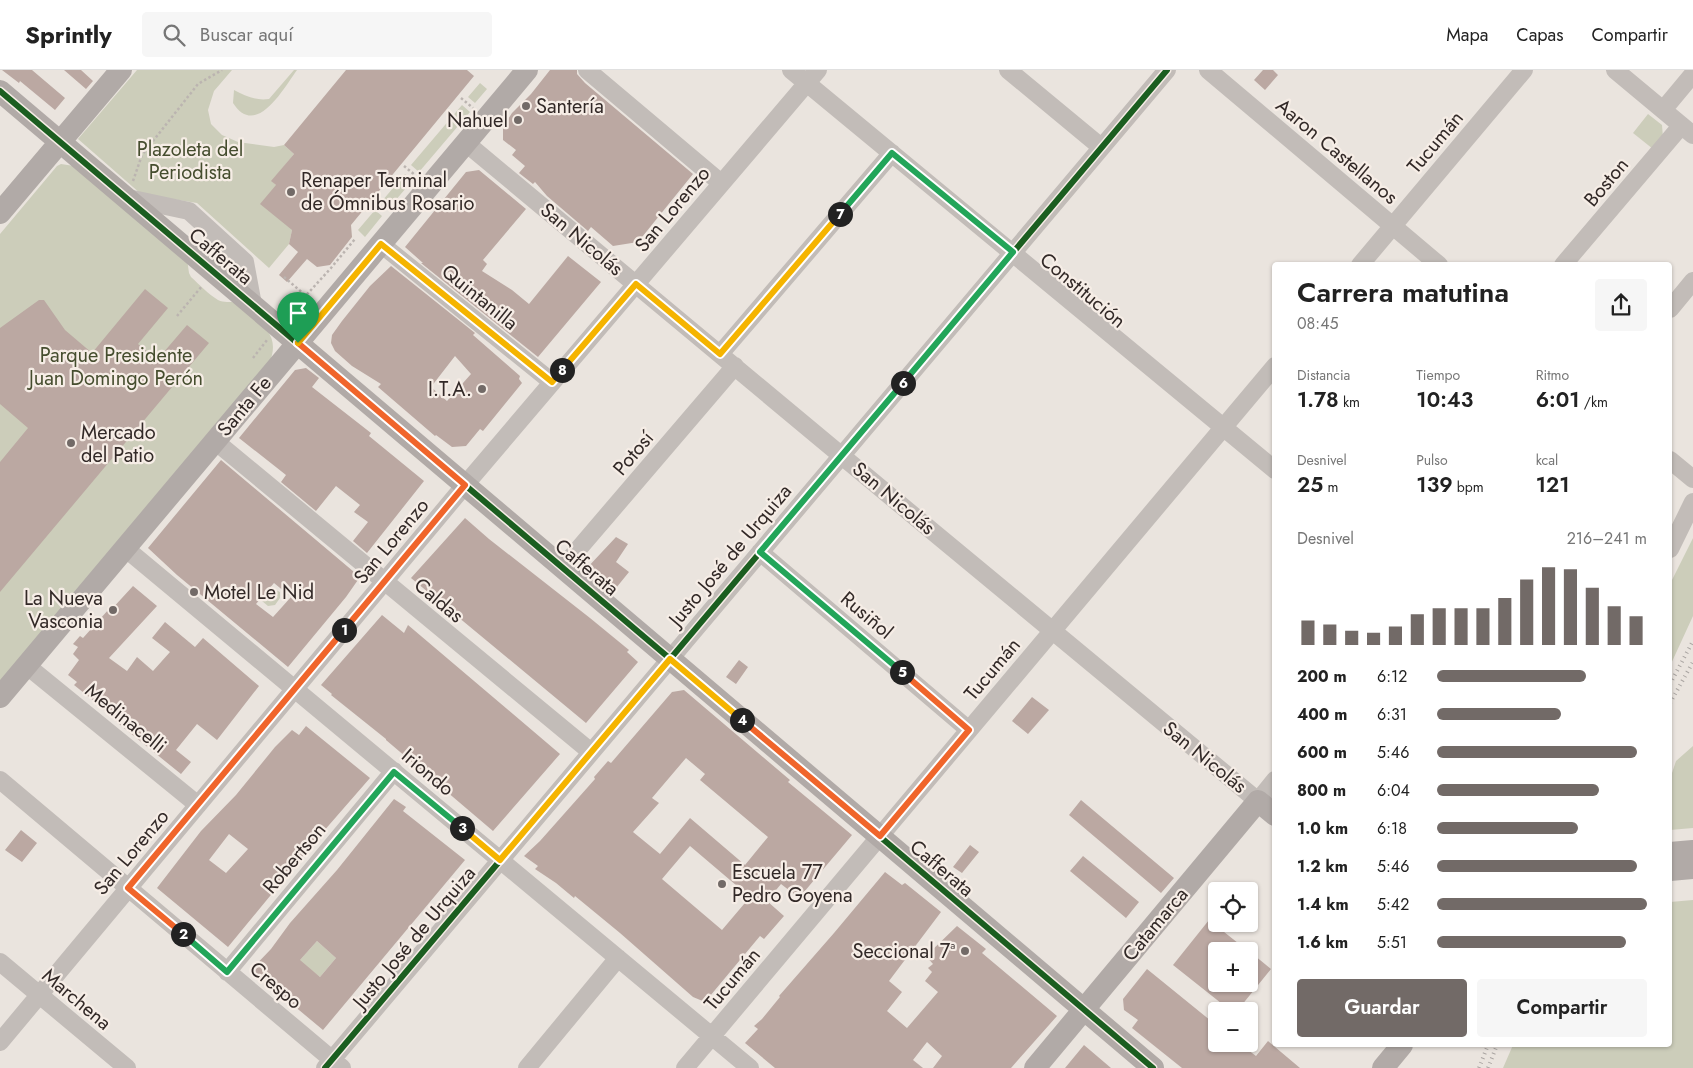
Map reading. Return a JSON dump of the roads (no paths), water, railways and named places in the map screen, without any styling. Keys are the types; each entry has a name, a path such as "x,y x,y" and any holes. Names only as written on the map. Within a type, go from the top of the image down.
{"main road":[{"path":"0,213 121,70"},
{"name":"Santa Fe","path":"0,697 527,70"},
{"name":"Cafferata","path":"0,91 60,141 130,192 298,343 1153,1068"},
{"name":"San Nicolás","path":"1258,801 1272,813"},
{"name":"Catamarca","path":"1035,1068 1258,801"},
{"path":"1672,853 1693,851"},
{"path":"1672,870 1693,868"},
{"path":"1383,1068 1400,1047"}],"street":[{"path":"586,70 721,184"},
{"name":"Constitución","path":"791,70 812,76 892,153 1272,468"},
{"path":"1008,70 1101,147"},
{"name":"Justo José de Urquiza","path":"333,1065 500,860 1167,70"},
{"name":"Aaron Castellanos","path":"1208,70 1435,262"},
{"name":"Tucumán","path":"1363,262 1524,70"},
{"path":"1614,70 1687,131"},
{"path":"1662,110 1693,74"},
{"name":"San Lorenzo","path":"0,1042 465,485 812,76"},
{"name":"Boston","path":"1566,262 1687,131"},
{"name":"San Nicolás","path":"466,143 1052,632 1258,801"},
{"path":"720,354 892,153"},
{"path":"130,192 189,211 245,262 254,305"},
{"name":"Quintanilla","path":"381,244 552,382"},
{"path":"1672,307 1693,281"},
{"name":"Potosí","path":"563,568 735,366"},
{"name":"Tucumán","path":"685,1068 1272,370"},
{"name":"Caldas","path":"215,442 591,752"},
{"path":"1672,462 1693,479"},
{"path":"1672,546 1693,502"},
{"name":"Iriondo","path":"125,548 750,1068"},
{"name":"Rusiñol","path":"760,552 969,730"},
{"name":"Medinacelli","path":"26,665 198,804"},
{"name":"Robertson","path":"227,972 394,772"},
{"name":"Crespo","path":"0,780 227,972 333,1065"},
{"name":"Catamarca","path":"1258,801 1272,784"},
{"path":"527,1068 618,958"},
{"name":"Marchena","path":"0,962 127,1068"}],"railway":[{"path":"1672,680 1693,641"},
{"path":"1672,699 1693,662"},
{"path":"1479,1068 1487,1047"},
{"path":"1488,1068 1496,1047"}],"place":[{"name":"Santería","path":"526,106"},
{"name":"Nahuel","path":"518,120"},
{"name":"Renaper Terminal de Ómnibus Rosario","path":"291,192"},
{"name":"I.T.A.","path":"482,389"},
{"name":"Mercado del Patio","path":"71,443"},
{"name":"Motel Le Nid","path":"194,592"},
{"name":"La Nueva Vasconia","path":"113,610"},
{"name":"Escuela 77 Pedro Goyena","path":"722,884"},
{"name":"Seccional 7ª","path":"965,951"}],"park label":[{"name":"Plazoleta del Periodista","path":"190,160"},
{"name":"Parque Presidente Juan Domingo Perón","path":"116,366"}]}
